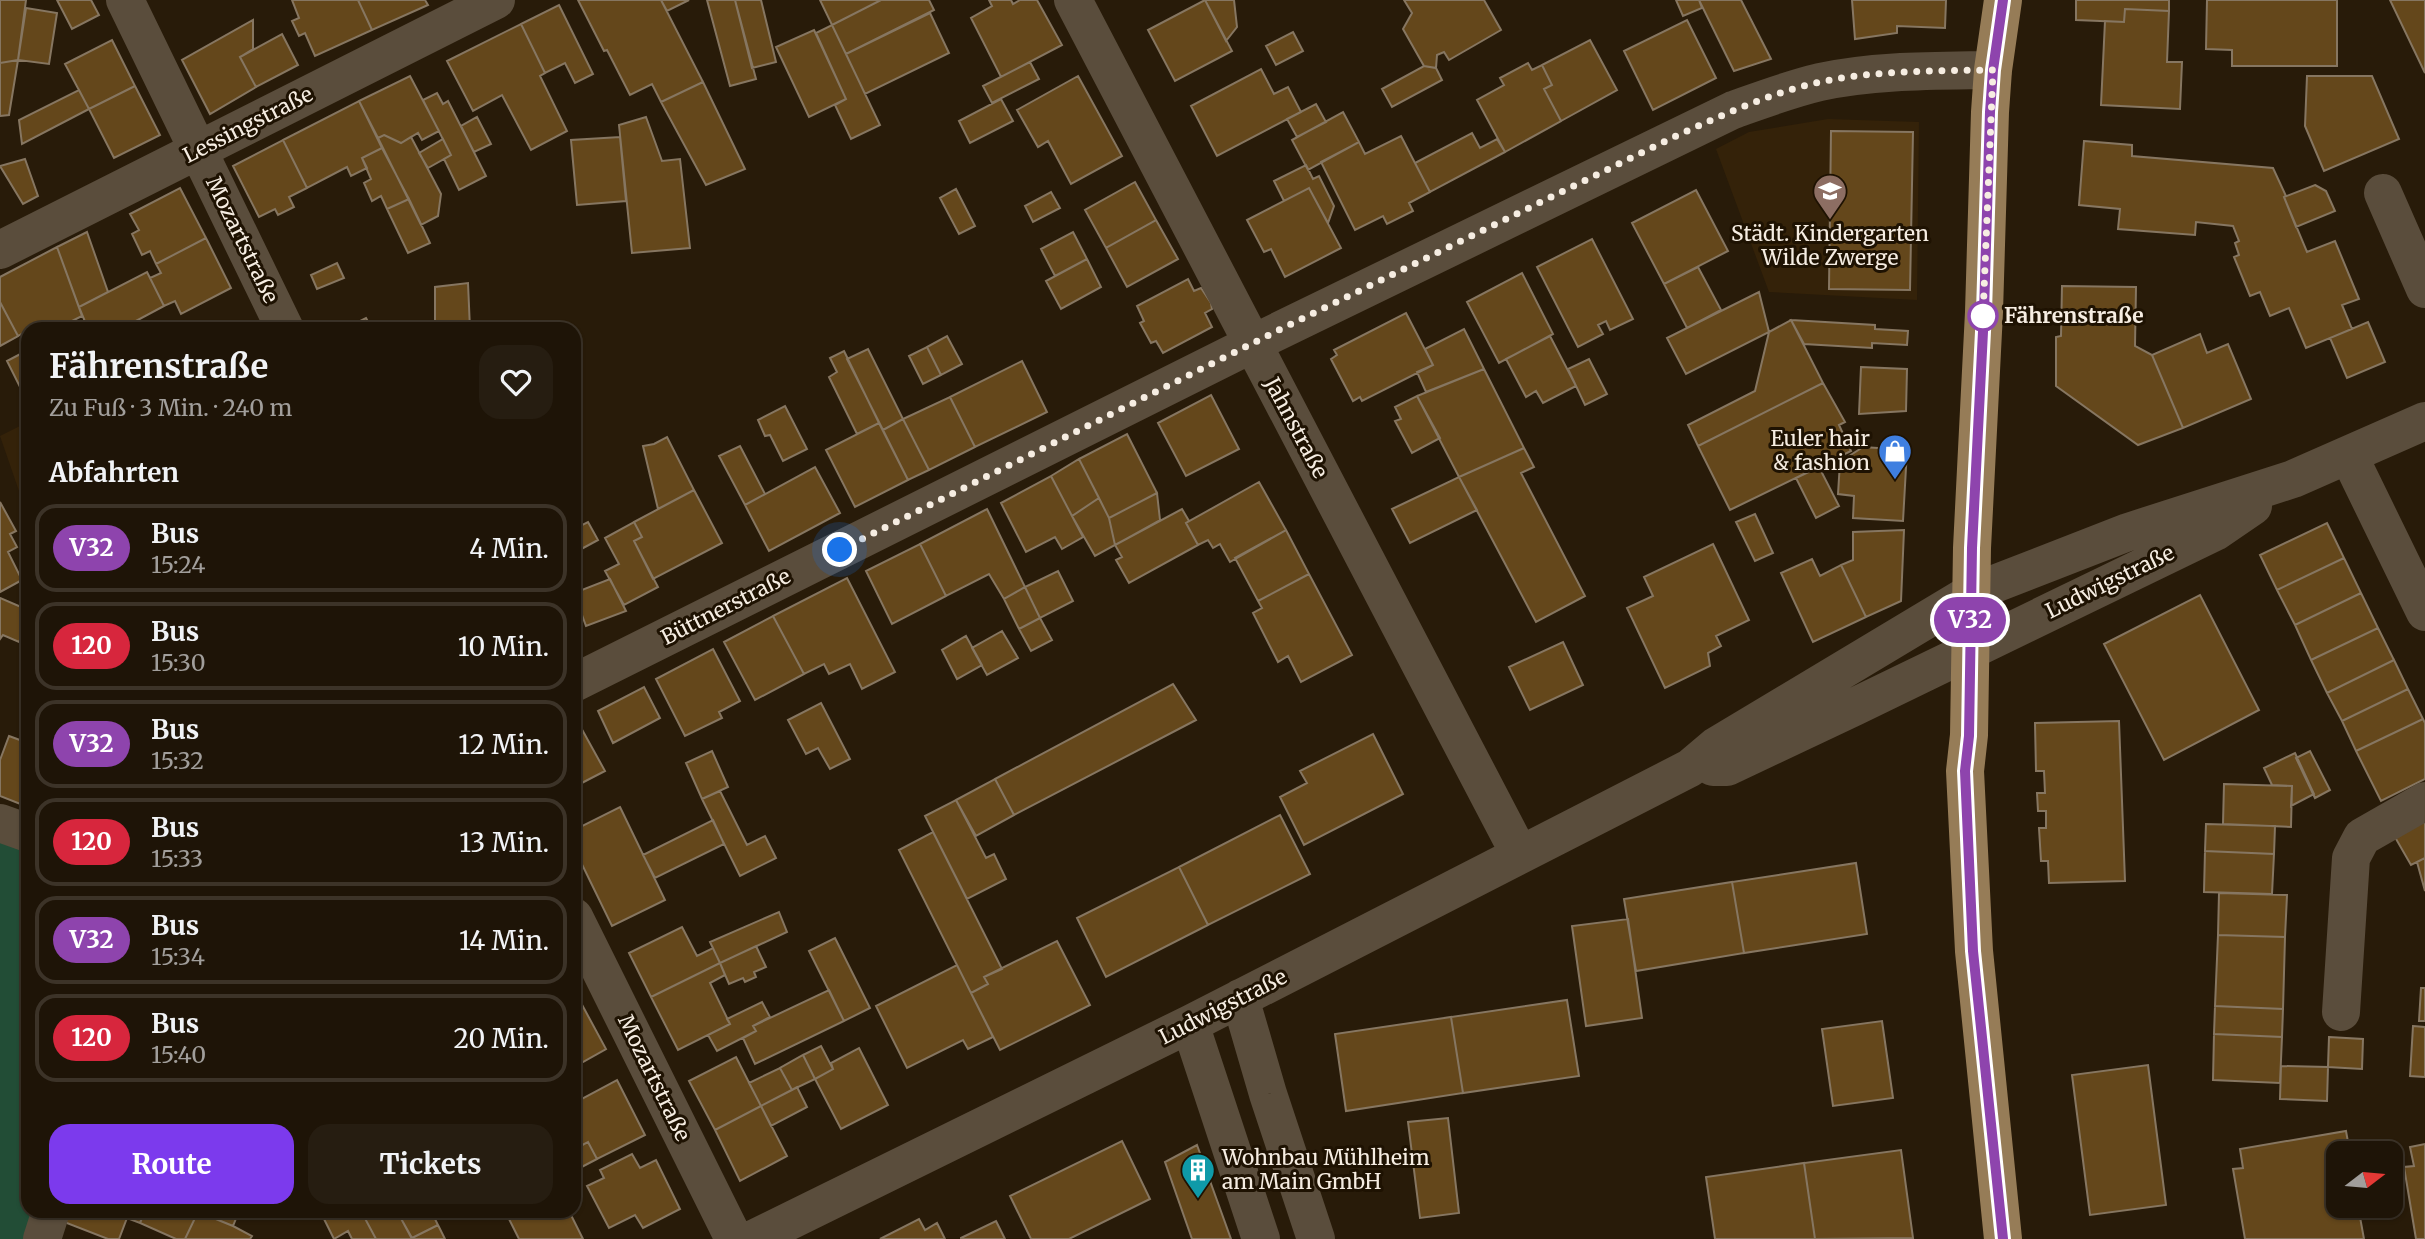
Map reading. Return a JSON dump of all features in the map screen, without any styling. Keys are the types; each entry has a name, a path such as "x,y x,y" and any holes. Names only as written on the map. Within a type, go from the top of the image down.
{"main road":[{"path":"2003,0 1993,70 1971,593 1969,736 1965,771 1973,951 2003,1239"}],"street":[{"name":"Mozartstraße","path":"125,0 282,322"},
{"name":"Lessingstraße","path":"0,250 496,0"},
{"name":"Jahnstraße","path":"1073,0 1520,855"},
{"name":"Büttnerstraße","path":"581,680 1252,344 1732,110 1794,89 1868,74 1993,70"},
{"path":"2383,193 2425,289"},
{"path":"1971,593 2128,532 2293,479 2425,421"},
{"path":"2349,456 2425,612"},
{"name":"Ludwigstraße","path":"1690,768 1727,767 1970,652 2215,532 2293,479"},
{"name":"Ludwigstraße","path":"753,1239 1190,1024 1690,768 1716,746 1971,593"},
{"path":"2342,1012 2351,858 2362,837 2425,802"},
{"path":"0,823 21,830"},
{"name":"Mozartstraße","path":"581,931 734,1239"},
{"path":"1240,998 1268,1094 1316,1239"},
{"path":"1190,1024 1261,1239"},
{"path":"42,1239 49,1218"}],"shaded area":[{"name":"Städt. Kindergarten Wilde Zwerge","path":"1828,119 1919,122 1917,300 1769,292 1716,149 1749,132"},
{"path":"21,426 21,497 0,436"}],"green space":[{"path":"0,842 21,850 21,1218 34,1218 26,1239 0,1239"}],"building":[{"path":"0,0 26,0 18,60 0,63"},
{"path":"57,0 91,0 99,15 72,29"},
{"path":"292,0 358,0 372,30 315,56 305,33 299,36 292,21 299,18"},
{"path":"358,0 425,0 428,5 372,30"},
{"path":"578,0 661,0 703,82 661,102 652,84 630,95"},
{"path":"661,0 689,0 667,11"},
{"path":"707,0 735,0 756,79 730,86"},
{"path":"735,0 761,0 776,62 752,68"},
{"path":"820,0 881,0 832,25"},
{"path":"881,0 929,0 934,10 846,54 832,25"},
{"path":"989,0 1011,0 1013,4 1020,0 1037,0 1062,45 1001,77 971,18 992,6"},
{"path":"1205,0 1232,51 1175,81 1148,30"},
{"path":"1205,0 1234,0 1237,27 1226,41"},
{"path":"1404,0 1484,0 1501,30 1449,60 1444,52 1437,55 1436,68 1424,66 1403,29 1412,13"},
{"path":"1676,0 1699,0 1702,8 1683,16"},
{"path":"1699,0 1741,0 1771,59 1734,71"},
{"path":"1852,0 1946,0 1945,28 1897,26 1897,33 1855,39"},
{"path":"2076,0 2169,0 2169,11 2125,9 2124,22 2076,20"},
{"path":"2207,0 2337,0 2337,66 2232,66 2232,50 2206,49"},
{"path":"2390,0 2425,0 2425,73"},
{"path":"559,5 593,74 575,83 565,63 545,73 521,24"},
{"path":"26,8 57,13 49,64 18,60"},
{"path":"2125,9 2169,11 2167,62 2182,62 2180,109 2101,105 2105,21 2124,22"},
{"path":"930,13 949,53 865,94 846,54"},
{"path":"253,20 253,49 240,57 256,87 210,114 182,60"},
{"path":"1687,20 1716,78 1653,110 1624,51"},
{"path":"521,24 545,73 540,76 567,131 531,150 502,95 473,111 447,61"},
{"path":"832,25 880,125 851,139 835,105 846,99 816,33"},
{"path":"814,30 846,99 809,117 776,47"},
{"path":"1293,32 1303,51 1276,65 1266,46"},
{"path":"282,34 298,65 256,87 240,57"},
{"path":"112,40 135,86 89,109 65,64"},
{"path":"1590,40 1617,90 1561,121 1544,89 1552,85 1542,65"},
{"path":"18,60 9,115 0,116 0,63"},
{"path":"1030,62 1039,79 992,103 983,86"},
{"path":"1528,63 1532,70 1542,65 1552,85 1544,89 1561,121 1505,152 1477,100 1504,85 1500,78"},
{"path":"1424,66 1436,68 1442,80 1392,107 1382,89"},
{"path":"1261,69 1274,94 1288,87 1301,112 1217,156 1191,106"},
{"path":"410,76 439,131 422,140 418,133 401,143 384,135 378,138 359,101"},
{"path":"1078,76 1122,156 1071,184 1048,141 1038,147 1017,110"},
{"path":"2307,76 2372,76 2399,139 2324,171 2305,126"},
{"path":"703,82 745,169 706,185 661,102"},
{"path":"135,86 160,135 114,158 89,109"},
{"path":"79,90 89,109 22,144 19,120"},
{"path":"437,93 443,104 448,101 486,176 459,190 444,159 451,155 423,100"},
{"path":"1001,99 1013,121 970,143 959,121"},
{"path":"359,101 382,148 362,158 367,168 351,176 347,167 307,188 283,140"},
{"path":"1316,104 1326,122 1297,137 1287,119"},
{"path":"1343,112 1359,142 1308,170 1292,140"},
{"path":"477,117 491,144 474,152 461,126"},
{"path":"646,117 662,161 680,159 690,248 632,253 619,125"},
{"path":"1831,131 1913,132 1910,290 1829,289"},
{"path":"1472,133 1480,148 1497,139 1505,152 1430,192 1415,163"},
{"path":"384,135 401,143 411,137 441,194 438,216 421,225 378,138"},
{"path":"1401,136 1430,192 1409,203 1413,211 1387,224 1383,216 1355,230 1321,162 1359,142 1365,154"},
{"path":"620,137 626,201 577,205 571,140"},
{"path":"443,139 451,155 428,168 419,153"},
{"path":"283,140 307,188 289,197 294,207 278,215 275,209 259,217 233,166"},
{"path":"2084,141 2132,145 2132,156 2273,168 2307,252 2335,241 2359,299 2342,305 2352,329 2306,348 2289,308 2270,316 2260,292 2250,296 2234,257 2239,255 2235,243 2239,241 2233,226 2196,222 2195,235 2118,229 2120,209 2079,205"},
{"path":"382,148 409,199 387,209 381,196 372,201 364,183 371,179 362,158"},
{"path":"25,159 38,196 23,204 0,166"},
{"path":"1306,165 1313,179 1319,176 1334,206 1328,223 1309,188 1284,201 1274,181"},
{"path":"1135,182 1156,220 1106,248 1085,210"},
{"path":"2315,185 2326,191 2335,211 2296,227 2284,197"},
{"path":"180,188 206,238 156,264 150,251 142,255 132,234 139,230 130,214"},
{"path":"1309,188 1341,248 1285,277 1271,249 1264,252 1247,220"},
{"path":"956,189 975,226 959,234 940,198"},
{"path":"1696,190 1728,251 1664,284 1632,223"},
{"path":"1051,192 1060,208 1033,222 1025,206"},
{"path":"409,199 430,243 408,253 387,209"},
{"path":"1156,220 1178,259 1127,287 1106,248"},
{"path":"87,232 108,292 79,307 57,247"},
{"path":"1073,232 1087,259 1055,276 1041,249"},
{"path":"206,238 231,288 181,314 175,301 164,306 150,278 161,273 156,264"},
{"path":"1592,239 1633,319 1610,330 1606,321 1598,325 1603,334 1578,347 1537,267"},
{"path":"57,247 82,316 70,322 21,322 21,334 18,336 0,302 0,277"},
{"path":"1087,259 1101,287 1061,309 1046,281"},
{"path":"337,263 344,278 317,289 311,275"},
{"path":"1698,267 1721,310 1687,328 1664,284"},
{"path":"147,272 164,306 134,322 85,322 79,307"},
{"path":"1522,273 1553,334 1499,363 1467,302"},
{"path":"1188,279 1194,291 1201,288 1211,303 1212,309 1205,313 1212,327 1163,353 1156,341 1151,343 1140,323 1144,321 1137,306"},
{"path":"468,283 470,322 435,322 435,287"},
{"path":"2062,286 2136,287 2135,346 2152,355 2183,428 2138,445 2056,386 2056,337 2061,336"},
{"path":"1759,292 1769,332 1686,374 1667,338"},
{"path":"0,302 18,336 0,346"},
{"path":"1406,313 1433,365 1362,401 1360,397 1353,401 1331,359 1337,355 1334,350"},
{"path":"1791,320 1823,383 1698,446 1688,425 1755,391 1769,332"},
{"path":"1791,320 1875,325 1875,329 1908,331 1907,345 1872,343 1872,348 1804,344"},
{"path":"2368,322 2385,362 2347,378 2330,338"},
{"path":"1464,329 1484,369 1426,392 1417,372 1433,365 1425,349"},
{"path":"2200,334 2207,353 2228,344 2251,399 2183,428 2152,355"},
{"path":"947,336 962,364 941,375 927,347"},
{"path":"1550,336 1576,386 1543,403 1536,391 1526,397 1506,359"},
{"path":"927,347 941,375 923,384 909,356"},
{"path":"868,349 903,419 883,430 847,359"},
{"path":"844,351 879,423 857,434 829,377 837,372 830,358"},
{"path":"21,354 21,389 7,361"},
{"path":"1589,359 1607,394 1585,405 1568,369"},
{"path":"1022,361 1047,412 975,447 950,397"},
{"path":"1861,367 1907,369 1906,411 1859,414"},
{"path":"1484,369 1524,448 1459,477 1417,396"},
{"path":"1823,383 1845,422 1839,425 1851,451 1730,510 1698,446"},
{"path":"1211,395 1239,449 1186,476 1158,423"},
{"path":"1417,396 1440,438 1412,453 1395,421 1401,419 1395,407"},
{"path":"950,397 975,447 929,470 903,419"},
{"path":"785,406 807,449 783,461 770,435 765,436 758,420"},
{"path":"903,419 929,470 908,480 883,430"},
{"path":"879,423 908,480 855,507 826,450"},
{"path":"1127,434 1157,493 1109,518 1079,459"},
{"path":"667,437 694,490 658,509 643,446"},
{"path":"740,446 765,494 745,505 719,456"},
{"path":"1863,447 1907,450 1903,521 1853,518 1854,496 1838,494 1840,462"},
{"path":"1524,448 1534,467 1521,473 1585,596 1536,622 1459,477"},
{"path":"1079,459 1099,498 1072,516 1051,476"},
{"path":"815,467 840,513 769,551 745,505"},
{"path":"1819,467 1839,506 1816,518 1796,478"},
{"path":"1051,476 1083,537 1062,549 1055,537 1026,552 1001,503"},
{"path":"1459,477 1477,510 1410,543 1392,509"},
{"path":"1259,482 1286,530 1230,562 1220,544 1213,548 1208,540 1198,545 1186,523"},
{"path":"694,490 722,543 653,579 634,541 642,537 634,522"},
{"path":"1157,493 1160,520 1115,545 1109,518"},
{"path":"1099,498 1109,518 1115,545 1095,556 1072,516"},
{"path":"0,502 16,531 10,534 17,547 8,552 21,581 0,592"},
{"path":"987,509 1025,587 1004,599 989,574 946,596 920,544"},
{"path":"1182,509 1198,545 1129,583 1116,560 1122,557 1115,545"},
{"path":"1755,514 1773,553 1755,561 1736,522"},
{"path":"588,522 598,540 581,549 581,526"},
{"path":"634,522 642,537 634,541 658,587 624,605 605,571 619,564 605,538"},
{"path":"2327,523 2344,558 2277,590 2260,555"},
{"path":"1286,530 1309,574 1258,601 1235,558"},
{"path":"1904,530 1901,601 1866,617 1841,565 1853,560 1853,532"},
{"path":"920,544 946,596 892,624 866,571"},
{"path":"1713,544 1749,620 1716,636 1721,646 1708,653 1710,666 1665,688 1627,608 1653,596 1644,577"},
{"path":"2344,558 2361,593 2295,625 2277,590"},
{"path":"1812,559 1820,576 1841,565 1866,617 1813,642 1781,573"},
{"path":"1058,571 1073,601 1040,618 1025,587"},
{"path":"1309,574 1352,655 1301,682 1288,656 1278,662 1253,613 1262,608 1258,601"},
{"path":"847,578 895,672 862,689 850,664 829,674 824,664 804,674 773,616"},
{"path":"610,579 626,611 586,626 581,612 581,590"},
{"path":"1025,587 1040,618 1019,629 1004,599"},
{"path":"2361,593 2378,628 2311,660 2295,625"},
{"path":"2200,595 2259,710 2164,760 2104,644"},
{"path":"0,598 21,607 21,638 19,642 3,635 0,639"},
{"path":"773,616 804,674 755,700 724,642"},
{"path":"1040,618 1052,640 1031,651 1019,629"},
{"path":"2378,628 2394,660 2327,693 2311,660"},
{"path":"1002,631 1018,658 987,675 972,648"},
{"path":"966,636 982,665 957,679 942,650"},
{"path":"1563,642 1583,685 1530,710 1509,667"},
{"path":"713,649 740,701 719,712 722,718 685,736 656,679"},
{"path":"2394,660 2408,689 2342,721 2327,693"},
{"path":"1173,684 1196,720 1014,815 995,779"},
{"path":"644,687 660,718 613,743 598,711"},
{"path":"2408,689 2423,719 2356,751 2342,721"},
{"path":"821,703 850,759 830,769 818,748 806,754 788,720"},
{"path":"2423,719 2425,779 2381,801 2356,751"},
{"path":"2119,721 2125,881 2049,883 2048,861 2041,861 2039,828 2046,828 2046,811 2038,811 2037,793 2045,793 2044,771 2036,771 2035,723"},
{"path":"581,728 605,771 581,783"},
{"path":"1373,734 1403,794 1304,845 1280,797 1307,783 1300,771"},
{"path":"9,736 21,740 21,804 0,796 0,760"},
{"path":"712,751 728,787 702,799 686,763"},
{"path":"2310,751 2330,790 2315,798 2296,758"},
{"path":"2295,753 2314,794 2291,806 2292,786 2272,785 2264,768"},
{"path":"995,779 1014,815 976,836 956,800"},
{"path":"2224,784 2292,786 2291,827 2223,824"},
{"path":"720,791 747,845 765,836 776,858 740,876 702,799"},
{"path":"956,800 986,858 994,854 1006,879 967,899 925,816"},
{"path":"620,807 665,900 612,926 581,862 581,826"},
{"path":"2425,814 2425,858 2411,865 2392,832"},
{"path":"1280,815 1310,874 1208,925 1179,867"},
{"path":"713,820 724,844 655,878 643,855"},
{"path":"2206,824 2275,826 2274,854 2205,851"},
{"path":"933,832 1002,969 984,977 988,984 971,993 899,850"},
{"path":"2205,851 2274,854 2272,894 2204,892"},
{"path":"2425,858 2425,891 2417,862"},
{"path":"1856,863 1867,934 1744,953 1732,882"},
{"path":"1179,867 1208,925 1106,977 1077,918"},
{"path":"1732,882 1744,953 1636,971 1624,899"},
{"path":"2219,893 2287,895 2285,937 2218,935"},
{"path":"779,912 787,932 720,963 710,942"},
{"path":"1628,919 1642,1018 1586,1026 1572,926"},
{"path":"682,927 697,956 713,948 720,963 651,997 629,953"},
{"path":"2218,935 2285,937 2283,1009 2215,1006"},
{"path":"835,938 870,1008 844,1021 809,951"},
{"path":"1057,941 1090,1005 1000,1050 971,993 988,984 984,977"},
{"path":"756,946 766,967 754,972 756,977 745,982 743,978 729,984 720,963"},
{"path":"720,963 725,975 710,983 730,1024 678,1050 651,997"},
{"path":"957,965 993,1037 968,1049 963,1040 907,1068 876,1006"},
{"path":"2421,988 2425,988 2425,1021 2419,1021"},
{"path":"829,990 844,1021 755,1064 743,1038 756,1031 753,1026"},
{"path":"1567,1000 1579,1076 1463,1093 1451,1017"},
{"path":"762,1002 770,1017 753,1026 756,1031 717,1051 708,1035 730,1024 727,1019"},
{"path":"581,1003 606,1049 581,1063"},
{"path":"2215,1006 2283,1009 2282,1037 2214,1034"},
{"path":"1451,1017 1463,1093 1346,1111 1335,1034"},
{"path":"1882,1021 1893,1098 1833,1106 1822,1029"},
{"path":"2413,1026 2425,1027 2425,1077 2410,1076"},
{"path":"2214,1034 2282,1037 2280,1083 2213,1080"},
{"path":"2329,1037 2363,1039 2362,1069 2328,1067"},
{"path":"821,1046 833,1069 815,1079 803,1055"},
{"path":"859,1048 888,1105 841,1129 815,1079 833,1069 831,1063"},
{"path":"803,1055 815,1079 792,1090 780,1068"},
{"path":"736,1057 761,1106 715,1130 689,1081"},
{"path":"2148,1065 2166,1205 2090,1215 2072,1075"},
{"path":"2281,1066 2328,1067 2327,1101 2280,1099"},
{"path":"780,1068 792,1090 761,1106 749,1083"},
{"path":"617,1080 645,1135 597,1159 588,1142 581,1146 581,1099"},
{"path":"797,1087 807,1107 771,1126 761,1106"},
{"path":"761,1106 787,1156 740,1181 715,1130"},
{"path":"1448,1118 1459,1213 1420,1218 1408,1122"},
{"path":"2346,1131 2348,1141 2326,1141 2326,1218 2360,1218 2364,1239 2245,1239 2233,1169 2243,1168 2240,1149"},
{"path":"1122,1141 1150,1199 1069,1239 1031,1239 1010,1196"},
{"path":"588,1142 597,1159 581,1167 581,1146"},
{"path":"2425,1144 2425,1239 2416,1239 2404,1167 2414,1166 2410,1147"},
{"name":"Wohnbau Mühlheim am Main GmbH","path":"1197,1145 1231,1239 1192,1239 1165,1162"},
{"path":"1901,1150 1913,1238 1815,1239 1804,1163"},
{"path":"632,1154 640,1168 656,1160 680,1209 643,1228 635,1215 609,1228 587,1186 604,1178 600,1170"},
{"path":"1804,1163 1815,1239 1715,1239 1706,1177"},
{"path":"127,1218 119,1239 108,1239 59,1220"},
{"path":"127,1218 142,1218 140,1223"},
{"path":"142,1218 195,1218 185,1239 176,1239 140,1223"},
{"path":"195,1218 213,1218 252,1236 250,1239 185,1239"},
{"path":"213,1218 236,1218 233,1226"},
{"path":"324,1218 365,1218 376,1239 352,1239 348,1231 334,1239"},
{"path":"365,1218 401,1218 412,1239 376,1239"},
{"path":"401,1218 434,1218 438,1225 412,1238"},
{"path":"572,1218 583,1239 519,1239 509,1219"},
{"path":"919,1219 925,1230 937,1223 945,1239 880,1239"},
{"path":"996,1221 1005,1239 961,1239 961,1238"},
{"path":"438,1225 445,1239 412,1239 412,1238"}],"bus line":[{"name":"V32","path":"2003,0 1990,112 1984,312 1972,548 1969,736 1965,771 1973,951 2003,1239"}],"place":[{"name":"Städt. Kindergarten Wilde Zwerge","path":"1830,221"},
{"name":"Fährenstraße","path":"1983,316"},
{"name":"Euler hair & fashion","path":"1895,481"},
{"name":"Wohnbau Mühlheim am Main GmbH","path":"1198,1200"}],"route":[{"path":"840,550 1277,331 1678,135 1732,110 1821,82 1868,74 1993,70 1983,316"}]}
